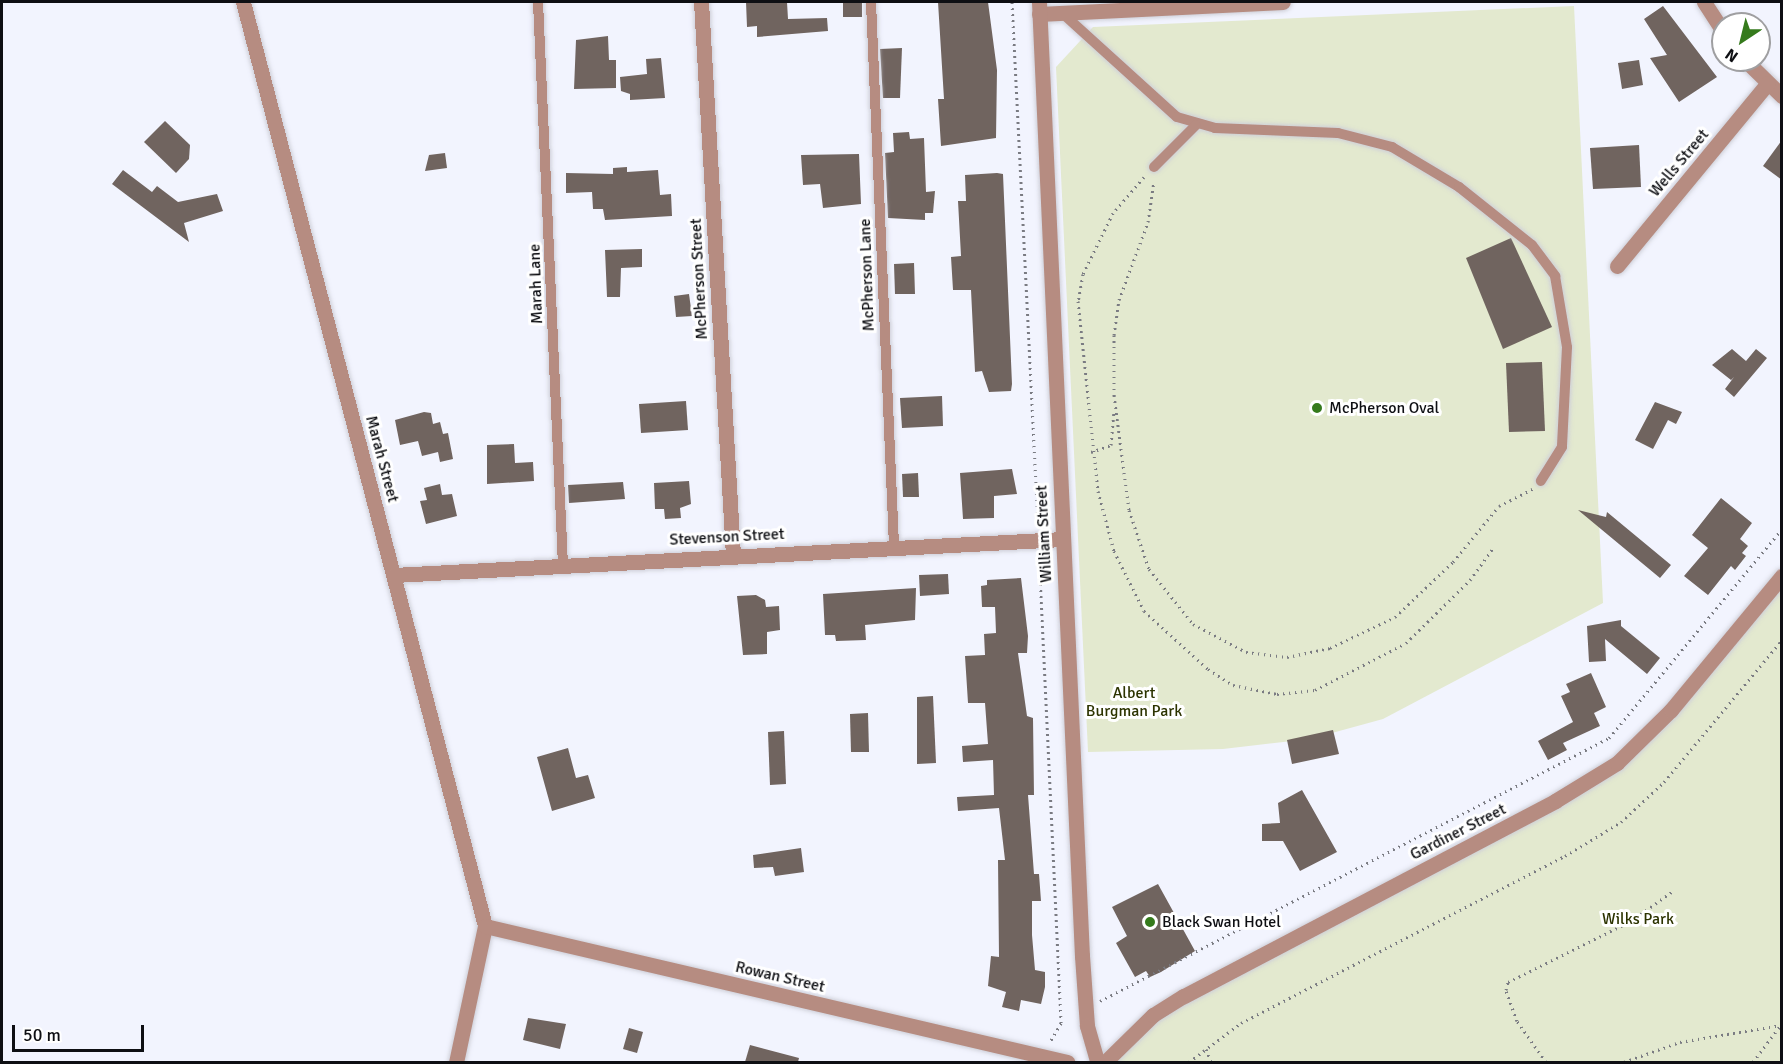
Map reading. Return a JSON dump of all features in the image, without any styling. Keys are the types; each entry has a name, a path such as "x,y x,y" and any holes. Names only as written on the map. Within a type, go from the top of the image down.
{"street":[{"name":"Marah Street","path":"243,2 485,926"},
{"name":"McPherson Street","path":"701,2 733,555"},
{"path":"1039,8 1061,12 1205,3 1282,2"},
{"name":"William Street","path":"1039,8 1085,1001 1097,1062"},
{"path":"1757,72 1782,96"},
{"name":"Wells Street","path":"1617,266 1768,83"},
{"name":"Stevenson Street","path":"393,575 1062,539"},
{"name":"Gardiner Street","path":"1105,1062 1130,1034 1184,996 1555,801 1617,763 1671,710 1782,576"},
{"path":"456,1062 485,926"},
{"name":"Rowan Street","path":"485,926 1067,1062"}],"lane":[{"name":"Marah Lane","path":"538,2 563,565"},
{"name":"McPherson Lane","path":"871,2 894,547"},
{"path":"1061,12 1158,104 1196,125 1338,133 1392,147 1459,187 1532,245 1555,276 1567,347 1562,447 1541,481"},
{"path":"1154,167 1196,125"}],"path":[{"path":"1091,452 1111,445 1119,300 1148,222 1154,167"},
{"path":"1154,167 1113,213 1079,287 1091,452 1114,551 1144,611 1208,669 1233,685 1277,694 1315,690 1386,658 1439,613 1493,548"},
{"path":"1114,395 1129,510 1149,569 1193,624 1246,652 1287,657 1330,648 1395,616 1453,562 1498,507 1530,492 1541,481"},
{"path":"1085,1001 1106,1000 1604,741 1782,529"},
{"path":"1189,1062 1291,995 1565,856 1621,822 1664,782 1782,640"},
{"path":"1546,1062 1517,1021 1508,982 1630,921 1673,891"},
{"path":"1624,1062 1643,1052 1680,1042 1781,1025"},
{"path":"1754,1062 1781,1025"},
{"path":"1206,1049 1212,1062"}],"green space":[{"name":"McPherson Oval","path":"1574,6 1603,603 1383,719 1310,739 1223,749 1088,752 1056,67 1093,27"},
{"name":"Wilks Park","path":"1781,576 1781,1062 1105,1062 1153,1015 1617,763"}],"building":[{"path":"746,2 787,2 788,19 827,18 828,31 757,37 757,26 747,27"},
{"path":"843,2 862,2 862,17 843,17"},
{"path":"938,2 988,2 997,70 996,138 941,146 938,99 944,99"},
{"path":"1663,6 1717,77 1679,102 1650,58 1667,55 1644,19"},
{"path":"608,36 609,60 616,60 616,88 574,89 576,40"},
{"path":"902,48 900,98 883,98 880,49"},
{"path":"661,58 665,98 630,100 630,94 621,91 620,77 647,74 646,59"},
{"path":"1639,60 1643,85 1622,89 1618,63"},
{"path":"165,121 190,145 189,159 176,173 144,142"},
{"path":"909,132 910,139 924,138 926,192 935,191 933,213 925,213 925,220 888,218 885,153 894,152 893,133"},
{"path":"1782,140 1782,180 1763,166"},
{"path":"1639,145 1641,187 1593,189 1590,148"},
{"path":"445,153 447,168 425,171 429,155"},
{"path":"859,154 861,204 823,208 820,184 803,185 801,155"},
{"path":"627,167 627,172 658,170 660,195 671,194 672,216 605,220 603,209 593,209 592,192 566,193 566,173 613,174 613,168"},
{"path":"123,170 152,192 157,186 178,202 217,194 223,211 184,223 189,242 112,184"},
{"path":"1003,174 1012,384 1011,391 989,392 982,371 975,372 971,290 953,290 951,257 961,256 958,201 966,201 965,175"},
{"path":"1511,238 1552,327 1503,349 1466,258"},
{"path":"642,249 642,267 621,268 620,297 607,297 605,250"},
{"path":"914,263 915,294 895,294 894,264"},
{"path":"689,294 692,316 676,317 674,296"},
{"path":"1732,349 1746,361 1756,349 1767,358 1734,397 1725,389 1734,377 1731,380 1712,365"},
{"path":"1542,362 1545,431 1509,432 1506,363"},
{"path":"942,396 943,426 902,428 900,398"},
{"path":"686,401 688,430 641,433 639,404"},
{"path":"1655,402 1682,412 1676,424 1668,420 1653,449 1635,440"},
{"path":"424,412 431,413 433,424 440,422 443,434 448,433 453,459 440,462 438,452 422,456 418,441 400,445 395,420"},
{"path":"514,444 515,463 533,462 534,481 487,484 487,445"},
{"path":"1012,469 1017,494 994,496 994,518 963,519 960,473"},
{"path":"918,473 919,497 903,497 902,474"},
{"path":"689,481 691,504 680,508 681,518 665,519 664,509 655,509 654,483"},
{"path":"623,482 625,499 569,503 568,485"},
{"path":"440,484 442,495 452,494 457,516 426,524 420,501 427,500 424,488"},
{"path":"1721,498 1752,523 1740,539 1748,546 1742,553 1746,556 1735,570 1731,566 1708,595 1684,576 1708,548 1692,535"},
{"path":"1578,510 1606,517 1607,512 1671,565 1660,578"},
{"path":"948,574 949,594 920,596 919,575"},
{"path":"1021,578 1028,636 1027,653 1018,653 1027,716 1033,718 1034,795 1028,795 1034,874 1039,874 1041,901 1032,901 1032,935 1035,970 1045,972 1045,987 1041,1004 1021,1000 1019,1011 1002,1007 1006,992 988,986 991,956 999,957 998,860 1005,860 999,808 958,811 957,797 994,795 993,760 963,762 962,746 988,744 985,703 968,703 965,656 985,655 984,634 996,633 995,607 982,607 981,586 987,585 987,580"},
{"path":"916,588 915,620 865,625 866,640 836,641 835,635 825,635 823,594"},
{"path":"756,595 765,600 766,607 779,606 780,630 767,632 767,654 743,655 737,596"},
{"path":"1621,620 1621,626 1660,658 1647,674 1605,639 1606,661 1589,662 1587,626"},
{"path":"1591,673 1606,707 1594,713 1600,726 1563,743 1567,750 1548,760 1538,741 1573,722 1561,696 1570,692 1566,684"},
{"path":"933,696 936,763 917,764 917,697"},
{"path":"868,713 869,752 851,752 850,714"},
{"path":"1333,730 1339,754 1292,764 1287,740"},
{"path":"784,731 786,784 770,785 768,732"},
{"path":"568,748 576,778 588,775 595,798 552,811 537,757"},
{"path":"1302,790 1337,852 1300,871 1283,841 1262,841 1262,824 1280,823 1278,803"},
{"path":"801,848 804,872 775,876 773,867 754,868 753,855"},
{"name":"Black Swan Hotel","path":"1158,884 1195,951 1150,977 1146,971 1135,977 1116,943 1127,936 1112,907"},
{"path":"528,1018 566,1024 560,1049 523,1040"},
{"path":"629,1028 643,1032 637,1053 623,1049"},
{"path":"750,1045 799,1058 798,1062 745,1062"}],"place":[{"name":"McPherson Oval","path":"1317,408"},
{"name":"Black Swan Hotel","path":"1150,922"}],"park label":[{"name":"Albert Burgman Park","path":"1134,702"}]}
